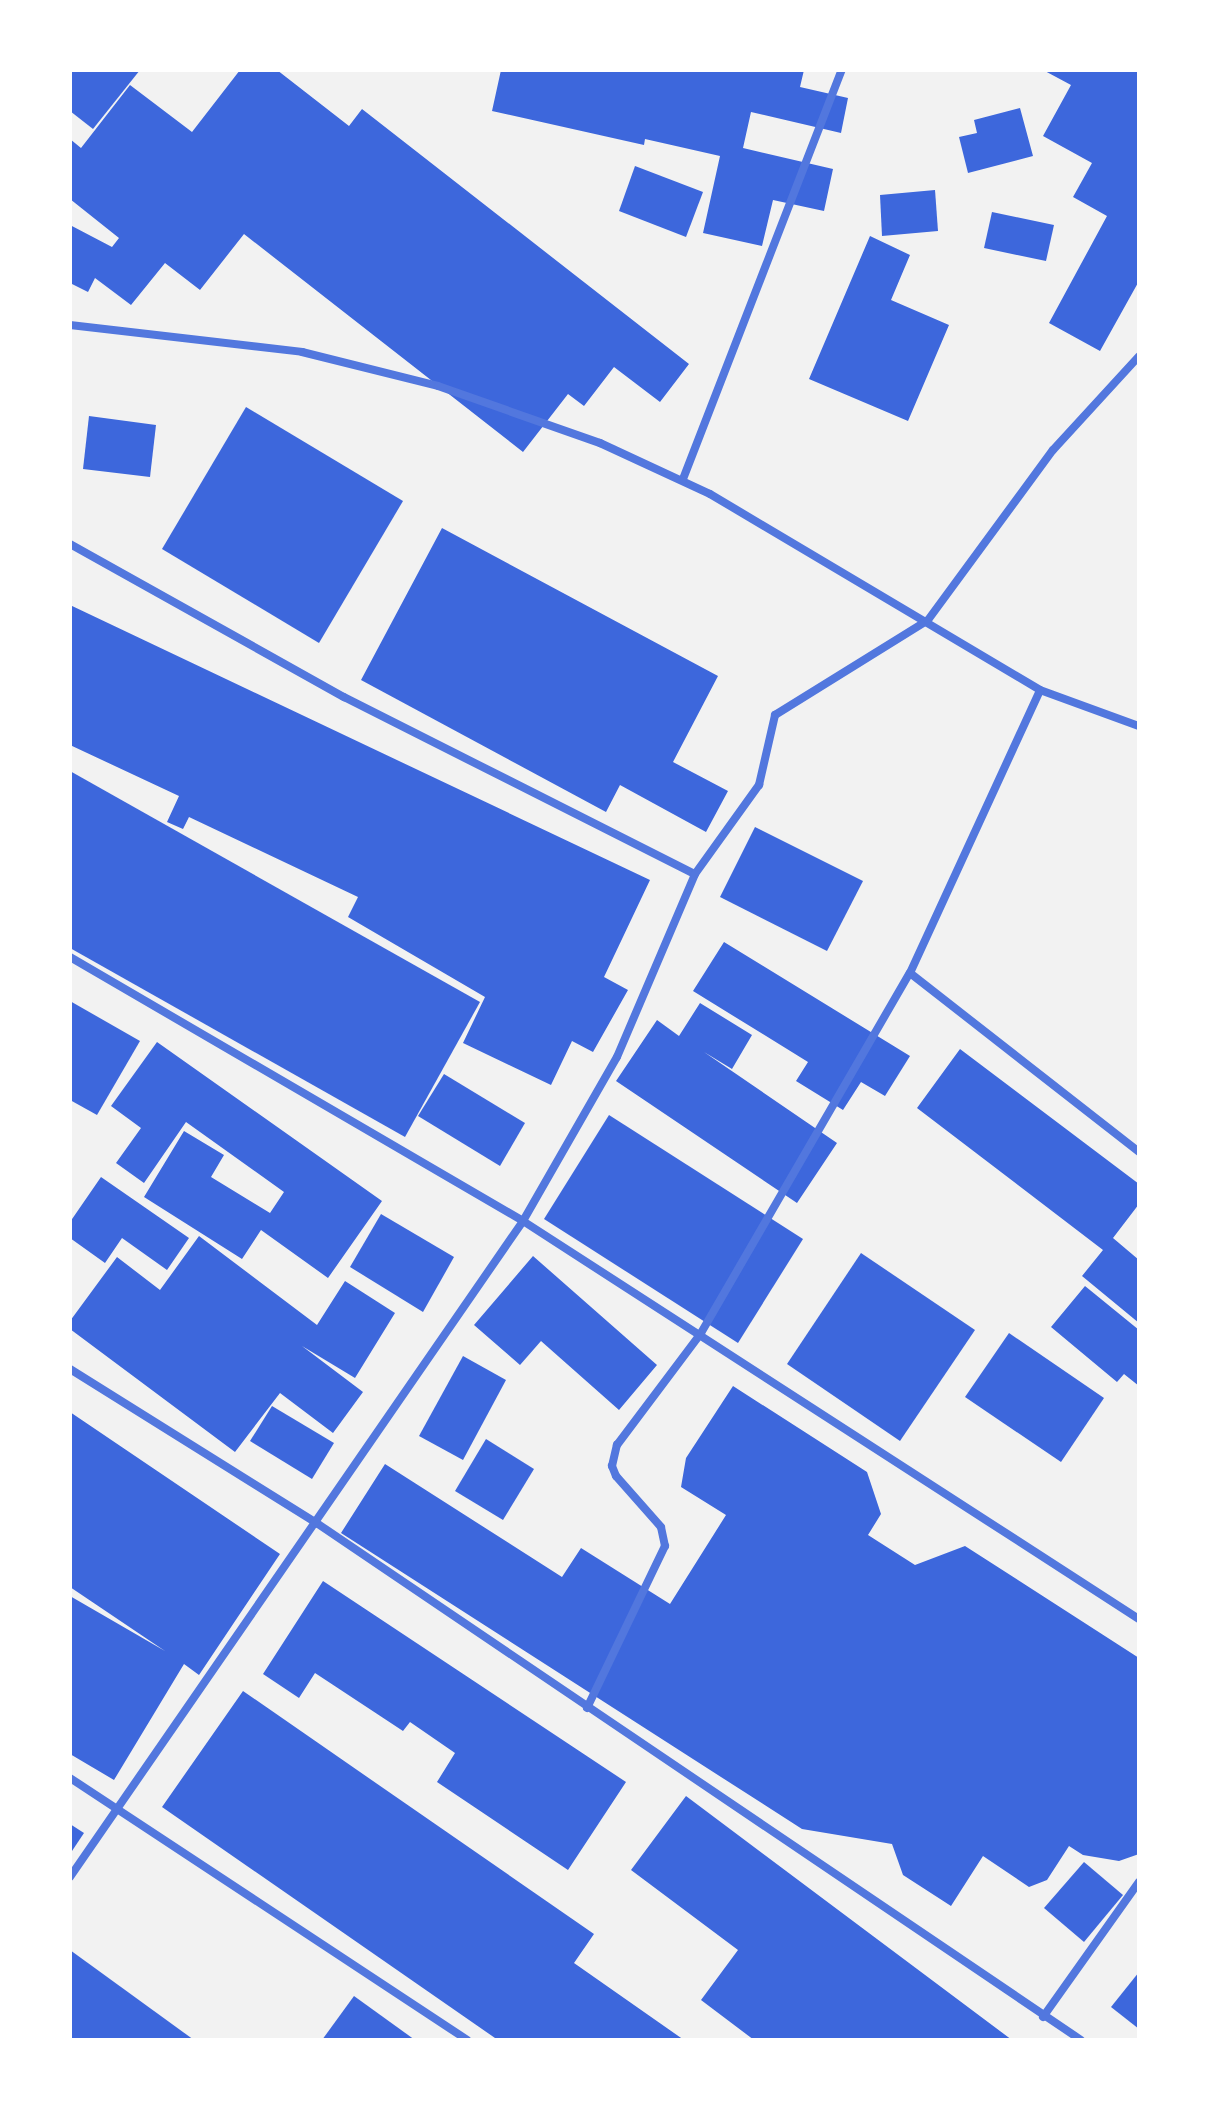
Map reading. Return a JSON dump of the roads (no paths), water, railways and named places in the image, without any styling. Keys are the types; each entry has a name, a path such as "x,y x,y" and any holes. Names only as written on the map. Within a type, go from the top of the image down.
{"street":[{"path":"683,479 842,70"},
{"path":"70,325 302,352 438,386 600,443 683,479 928,620 1040,690 1139,726"},
{"path":"70,1877 115,1807 318,1524 523,1221 617,1057 695,874 759,785 775,715 928,620 1053,450 1139,356"},
{"path":"70,544 344,697 695,874"},
{"path":"587,1708 665,1546 661,1527 616,1476 613,1456 701,1333 910,973 1040,690"},
{"path":"70,957 523,1221 701,1333 1139,1619"},
{"path":"910,973 1139,1152"},
{"path":"70,1369 318,1524 1081,2040"},
{"path":"70,1778 467,2040"},
{"path":"1043,2017 1139,1882"}]}
